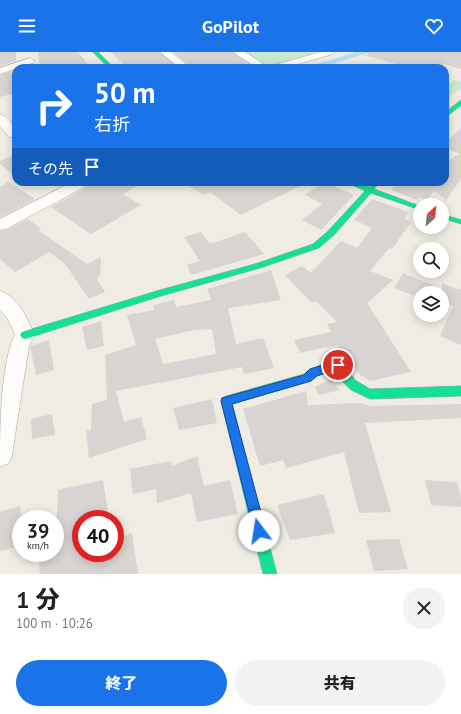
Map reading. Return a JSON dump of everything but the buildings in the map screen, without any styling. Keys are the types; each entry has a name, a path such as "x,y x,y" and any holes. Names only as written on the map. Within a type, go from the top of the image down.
{"street":[{"path":"22,52 31,64"},
{"path":"95,52 108,64"},
{"path":"165,52 181,64"},
{"path":"238,52 258,64"},
{"path":"286,64 322,53"},
{"path":"0,71 12,69"},
{"path":"449,112 461,102"},
{"path":"0,118 12,131"},
{"path":"0,139 12,134"},
{"path":"0,225 75,186"},
{"path":"360,186 413,205"},
{"path":"0,455 19,346 25,335 160,293 257,266 316,246 331,233 372,186"},
{"path":"449,218 461,222"},
{"path":"0,298 15,314 25,335"},
{"path":"270,574 226,401 307,378 314,372 338,365 349,384 358,391 370,394 461,390"}],"path":[{"path":"356,52 372,57"}],"green space":[{"path":"312,52 315,54 278,64 262,64 244,53"},
{"path":"454,80 461,82 461,89 449,96 449,84"}],"water":[{"path":"356,52 371,52 332,64 316,64"}],"traffic: fast":[{"path":"95,52 108,64"},
{"path":"449,112 461,102"},
{"path":"359,186 413,205"},
{"path":"25,335 160,293 257,266 316,246 331,233 373,186"},
{"path":"449,218 461,222"},
{"path":"270,574 226,401 307,378 314,372 338,365 344,375 355,387 370,394 461,391"}],"route":[{"path":"259,531 226,401 307,378 314,372 338,365"}]}
